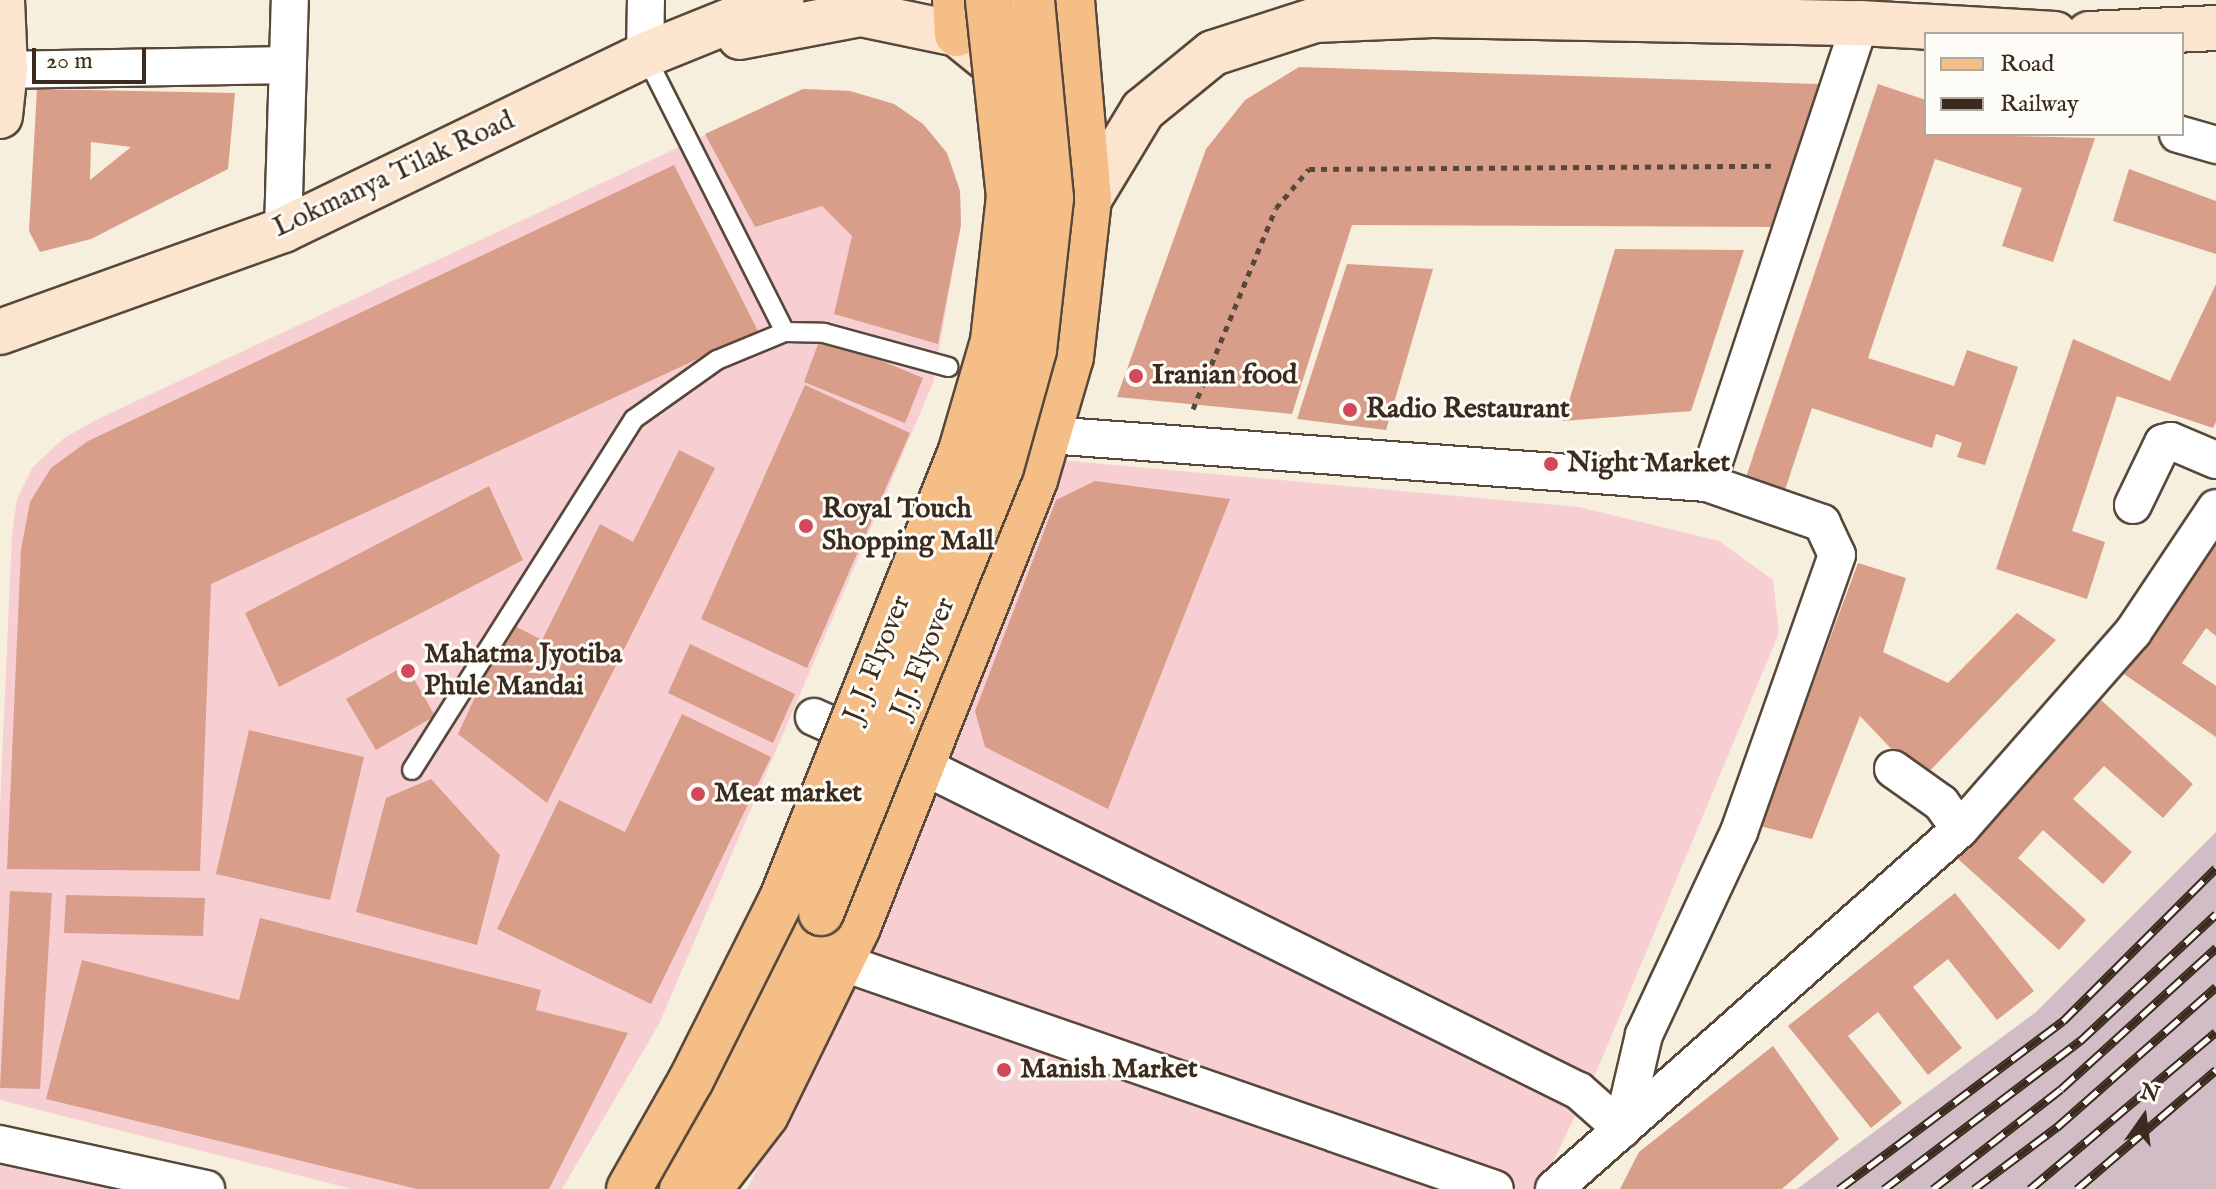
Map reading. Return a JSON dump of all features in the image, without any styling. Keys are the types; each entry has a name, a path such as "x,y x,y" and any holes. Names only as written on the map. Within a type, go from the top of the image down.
{"main road":[{"path":"0,116 2,0"},
{"name":"Lokmanya Tilak Road","path":"0,332 283,230 645,55 781,0"},
{"name":"J. J. Flyover","path":"629,1189 691,1080 783,896 960,454 993,341 1009,197 988,0"},
{"name":"J.J. Flyover","path":"682,1189 821,913 1005,453 1034,350 1051,198 1032,0"},
{"path":"709,1189 766,1115 841,962 1035,480 1071,357 1089,199 1072,0"},
{"path":"645,55 861,14 956,17 1050,110 1089,199"},
{"path":"1089,199 1143,110 1213,53 1315,20 1433,15 1860,23 2020,32"},
{"path":"2131,32 2216,28"}],"street":[{"path":"283,230 290,0"},
{"path":"645,55 646,0"},
{"path":"1707,483 1860,23"},
{"path":"3,70 288,65"},
{"path":"2184,136 2216,145"},
{"path":"1048,435 1707,483 1822,523 1837,555 1739,832 1644,1035 1622,1129"},
{"path":"2133,505 2163,443 2171,441 2216,460"},
{"path":"1554,1189 1960,829 2133,632 2216,508"},
{"path":"814,717 921,765 1579,1091 1622,1129"},
{"path":"1893,769 1941,803 1960,829"},
{"path":"841,962 1495,1189"},
{"path":"0,1144 206,1189"}],"lane":[{"path":"645,55 785,332"},
{"path":"412,770 634,419 717,360 785,332 824,333 948,367"}],"path":[{"path":"1178,446 1276,208 1309,169 1811,166"}],"shaded area":[{"name":"Mahatma Jyotiba Phule Mandai","path":"803,89 850,91 894,104 923,124 947,153 960,191 961,225 933,383 659,1024 562,1189 352,1189 0,1100 0,807 12,534 17,499 33,467 64,438 100,418"},
{"path":"1060,460 1579,507 1719,541 1773,580 1779,633 1598,1068 1541,1187 1545,1189 747,1189 864,953"},
{"path":"2216,832 2216,1189 1797,1189 2036,1012"},
{"path":"0,1162 115,1189 0,1189"}],"building":[{"path":"1299,67 1819,84 1783,227 1352,225 1292,414 1117,397 1206,149 1245,100"},
{"path":"1878,84 1924,99 1924,136 2095,138 2053,262 2002,246 2022,188 1935,159 1868,358 1954,386 1967,350 2018,367 1985,465 1957,457 1962,443 1936,434 1932,448 1812,408 1782,499 1743,486"},
{"path":"37,89 235,93 228,169 91,239 40,252 29,231","holes":["91,142 131,147 90,180"]},
{"path":"803,89 850,91 894,104 923,124 947,153 960,191 961,225 938,344 834,314 852,236 822,206 755,227 705,134"},
{"path":"674,165 758,331 211,584 200,871 7,869 21,549 30,502 51,468 88,441"},
{"path":"2129,169 2216,201 2216,254 2113,221"},
{"path":"1615,249 1744,250 1691,411 1563,421"},
{"path":"1347,264 1433,269 1386,430 1297,419"},
{"path":"2216,284 2216,422 2213,428 2117,396 2072,531 2105,542 2087,599 1996,569 2073,339 2170,381"},
{"path":"821,336 923,378 905,423 804,382"},
{"name":"Royal Touch Shopping Mall","path":"805,385 910,433 807,668 701,619"},
{"path":"679,450 715,468 547,803 458,734 509,623 542,640 600,524 633,542"},
{"path":"1095,481 1230,499 1108,809 985,747 975,711 1056,500"},
{"path":"489,486 523,560 279,687 245,613"},
{"path":"2216,535 2216,636 2206,628 2182,663 2216,686 2216,737 2121,672"},
{"path":"1858,563 1906,578 1883,652 1948,683 2017,613 2056,640 1921,780 1860,716 1812,839 1760,826"},
{"path":"690,644 795,694 773,743 668,693"},
{"path":"406,665 435,716 376,750 346,699"},
{"path":"2101,700 2193,784 2163,818 2104,766 2073,799 2132,852 2103,884 2043,830 2018,858 2086,920 2059,950 1957,858"},
{"path":"682,714 771,757 651,1004 497,929 559,800 625,832"},
{"path":"249,730 364,757 330,900 216,874"},
{"path":"431,779 500,855 477,945 356,912 386,798"},
{"path":"10,891 52,893 40,1089 0,1088"},
{"path":"1955,893 2034,991 1997,1020 1948,959 1913,987 1962,1048 1928,1075 1878,1012 1848,1036 1902,1103 1871,1128 1788,1026"},
{"path":"66,895 205,898 203,936 64,933"},
{"path":"260,918 541,990 536,1010 628,1033 549,1189 417,1189 46,1099 82,960 239,1000"},
{"path":"1773,1046 1839,1139 1782,1189 1620,1189 1639,1152"}],"railway":[{"path":"1839,1189 2063,1021 2216,868"},
{"path":"1884,1189 2080,1041 2216,914"},
{"path":"1933,1189 2061,1089 2216,948"},
{"path":"1974,1189 2057,1127 2216,987"},
{"path":"2030,1189 2216,1032"},
{"path":"2077,1189 2216,1070"}],"place":[{"name":"Iranian food","path":"1136,376"},
{"name":"Radio Restaurant","path":"1350,410"},
{"name":"Night Market","path":"1551,464"},
{"name":"Royal Touch Shopping Mall","path":"806,526"},
{"name":"Mahatma Jyotiba Phule Mandai","path":"408,671"},
{"name":"Meat market","path":"698,794"},
{"name":"Manish Market","path":"1004,1070"}]}
